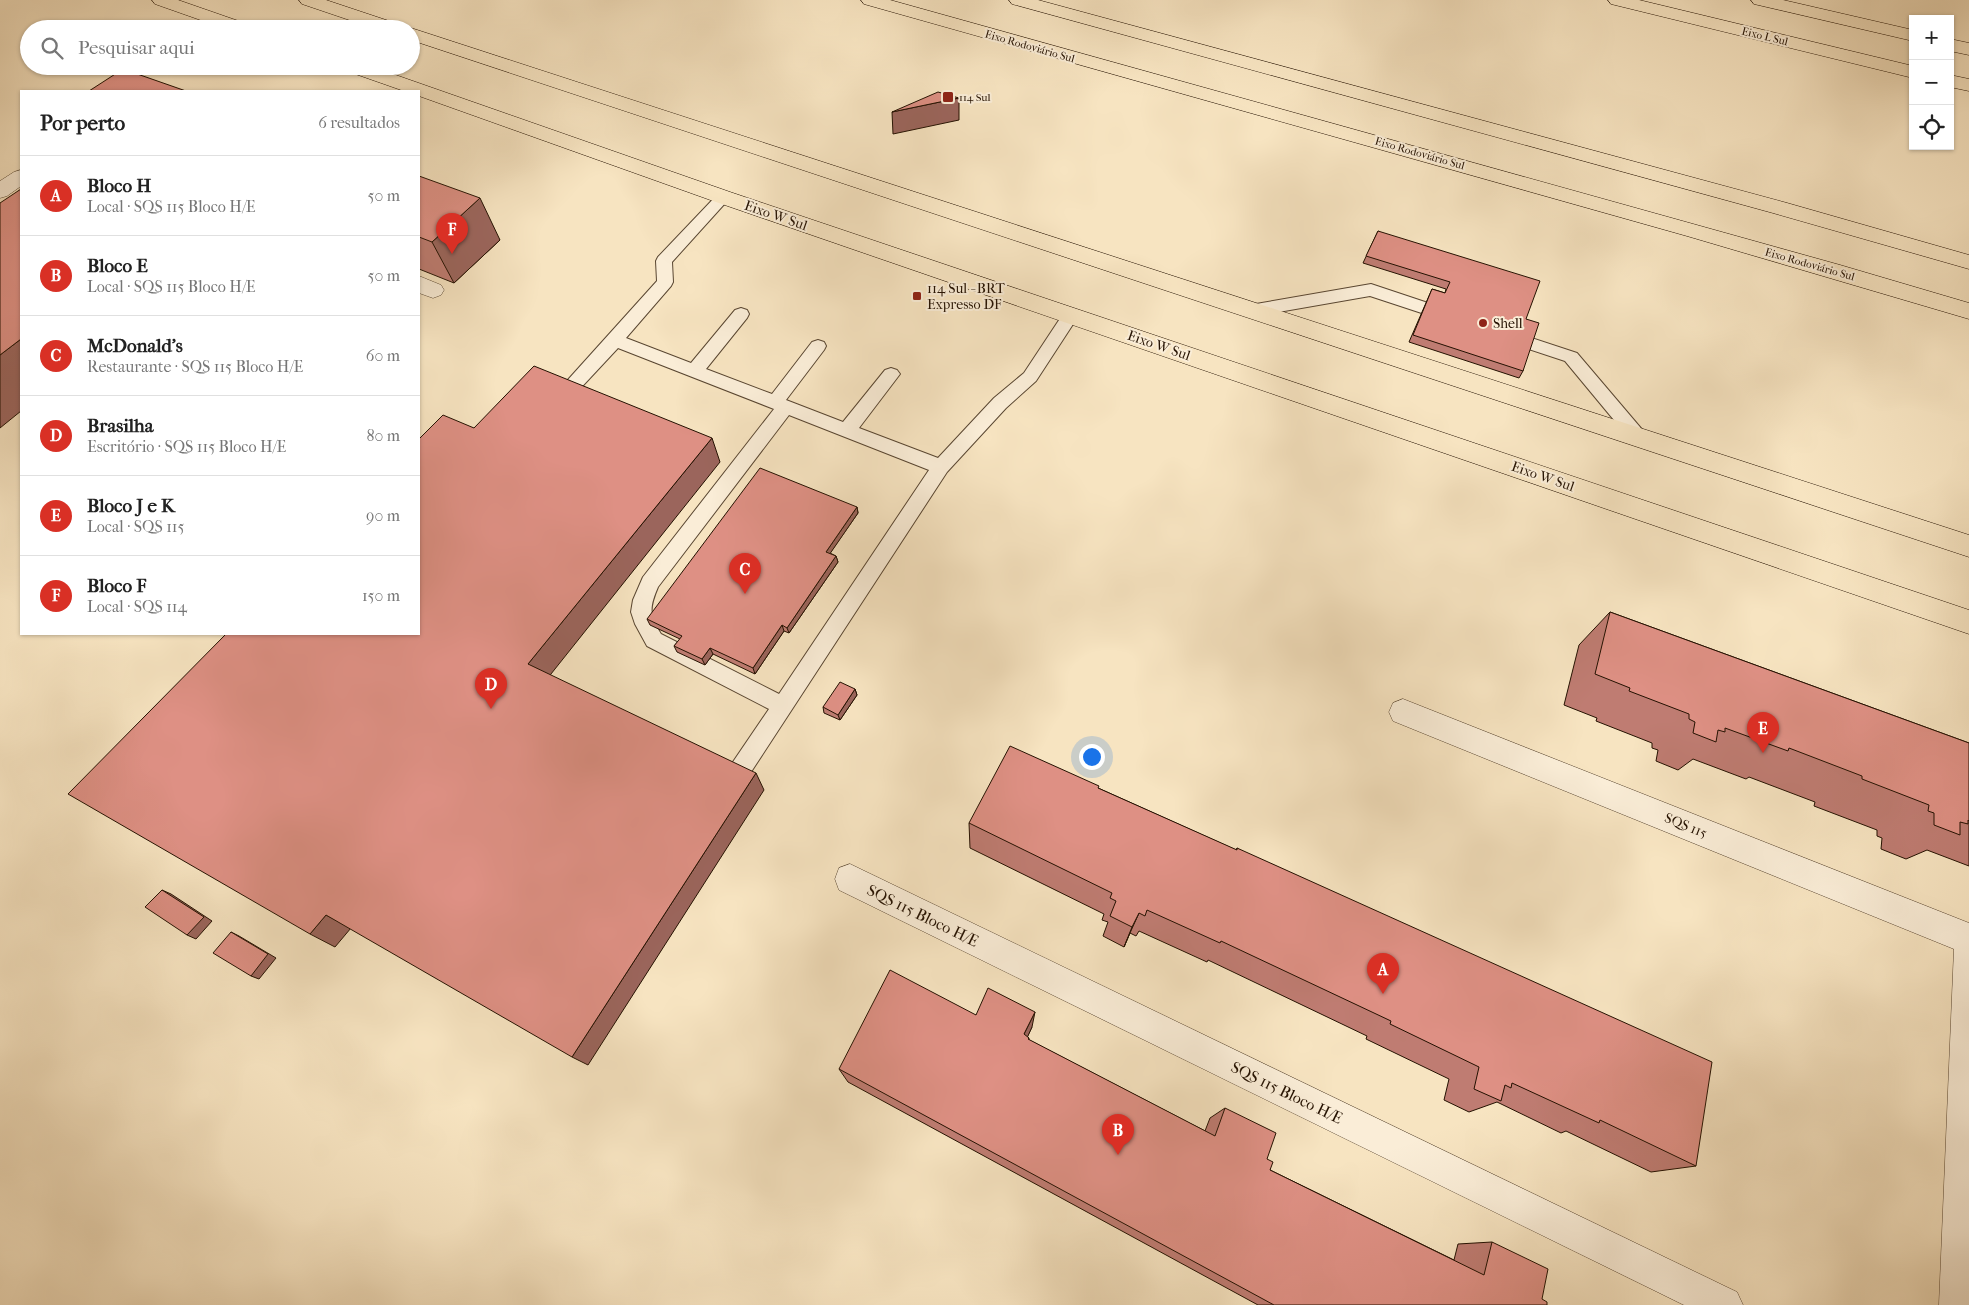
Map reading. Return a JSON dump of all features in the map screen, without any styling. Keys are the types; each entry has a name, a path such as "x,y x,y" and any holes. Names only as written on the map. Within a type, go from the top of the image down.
{"main road":[{"path":"161,0 218,20"},
{"path":"308,0 368,20"},
{"name":"Eixo Rodoviário Sul","path":"870,0 1641,215 1969,311"},
{"path":"1018,0 1686,182 1969,262"},
{"name":"Eixo L Sul","path":"1617,0 1909,71"},
{"path":"1760,0 1909,35"},
{"path":"420,37 1969,546"},
{"path":"1954,45 1969,49"},
{"name":"Eixo W Sul","path":"377,75 419,90"},
{"path":"1954,82 1969,85"},
{"name":"Eixo W Sul","path":"420,90 723,197 1969,622"}],"street":[{"path":"0,191 20,178"},
{"name":"SQS 115","path":"1403,712 1969,939"},
{"name":"SQS 115 Bloco H/E","path":"850,879 1724,1305"},
{"path":"1958,1305 1969,950"}],"lane":[{"path":"548,412 615,340 665,282 664,261 723,197"},
{"path":"1250,311 1371,290 1462,320"},
{"path":"694,371 741,314"},
{"path":"720,801 941,466 1000,403 1030,377 1071,315"},
{"path":"1489,330 1571,357 1639,438"},
{"path":"615,340 941,466"},
{"path":"783,706 654,640 642,623 640,606 650,583 780,404 818,346"},
{"path":"847,430 892,374"}],"building":[{"path":"114,75 140,75 183,90 91,90"},
{"path":"938,92 959,98 892,112"},
{"path":"420,176 480,198 432,242 420,237"},
{"path":"20,190 20,340 0,355 0,203"},
{"path":"1378,231 1540,281 1526,319 1539,323 1523,371 1413,335 1432,289 1445,293 1450,282 1366,256"},
{"path":"534,366 712,438 528,664 756,773 572,1057 326,915 310,934 68,794 225,635 420,635 420,438 443,415 474,428"},
{"path":"760,468 857,507 826,552 836,556 787,628 782,625 753,668 710,648 702,659 674,646 682,636 647,619"},
{"path":"1610,612 1969,743 1968,824 1960,822 1960,835 1934,825 1934,813 1928,811 1929,805 1862,779 1862,776 1789,748 1788,751 1725,728 1725,732 1718,730 1716,742 1693,733 1695,722 1689,719 1689,714 1629,691 1630,688 1595,674"},
{"path":"840,682 855,689 838,715 823,707"},
{"path":"1010,746 1099,786 1098,788 1237,850 1237,848 1712,1062 1696,1166 1600,1120 1599,1123 1512,1083 1511,1088 1505,1085 1501,1101 1474,1089 1479,1067 1390,1024 1391,1021 1221,941 1220,943 1147,910 1145,916 1139,913 1132,927 1110,916 1116,901 1110,898 1112,893 969,823"},
{"path":"162,890 204,917 187,935 145,907"},
{"path":"231,932 268,954 251,976 213,953"},
{"path":"890,970 976,1015 988,988 1035,1012 1024,1034 1028,1039 1215,1136 1225,1108 1276,1133 1267,1159 1273,1162 1270,1170 1484,1275 1492,1242 1548,1269 1542,1299 1547,1302 1547,1305 1274,1305 839,1069"}],"place":[{"name":"114 Sul","path":"948,97"},
{"name":"Bloco F","path":"452,254"},
{"name":"114 Sul - BRT Expresso DF","path":"917,296"},
{"name":"Shell","path":"1483,323"},
{"name":"McDonald's","path":"745,594"},
{"name":"Brasilha","path":"491,709"},
{"name":"Bloco J e K","path":"1763,753"},
{"name":"Bloco H","path":"1383,994"},
{"name":"Bloco E","path":"1118,1155"}]}
